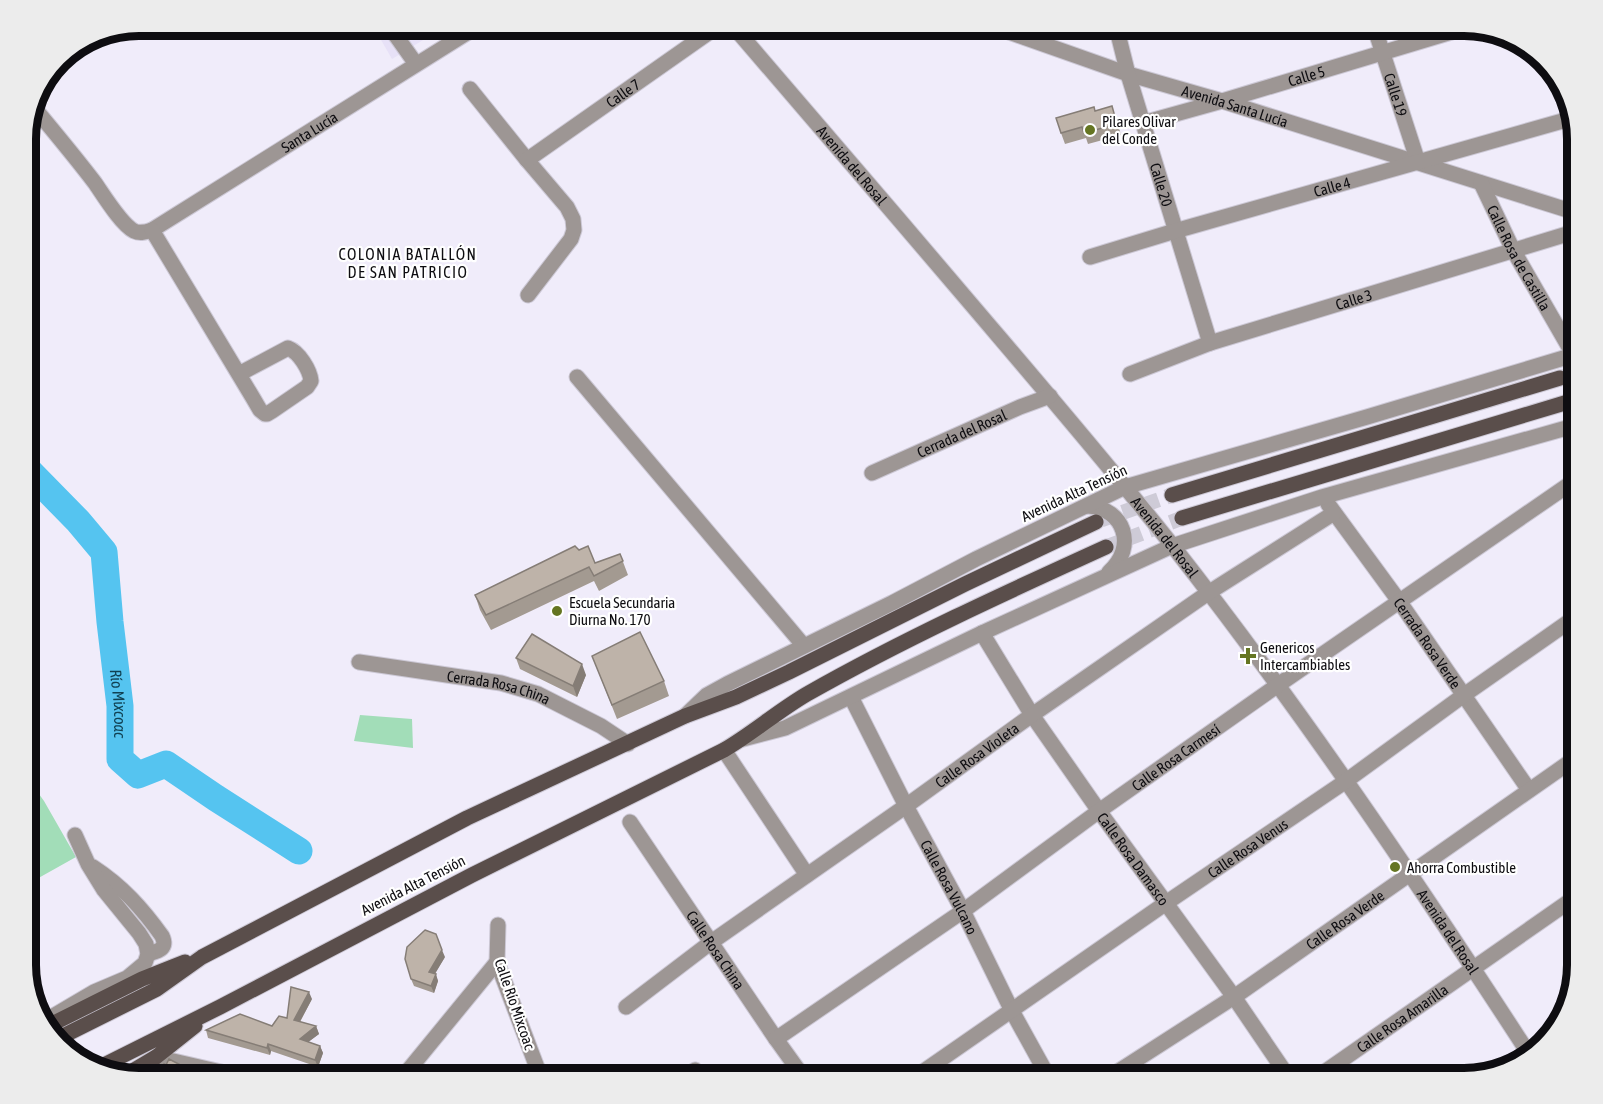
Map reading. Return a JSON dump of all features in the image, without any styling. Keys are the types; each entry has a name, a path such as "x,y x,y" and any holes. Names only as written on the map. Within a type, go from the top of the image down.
{"main road":[{"path":"1172,495 1560,378"},
{"path":"1182,518 1567,402"},
{"name":"Avenida Alta Tensión","path":"58,1028 157,989 202,957 467,818 685,716 736,697 779,677 965,584 1096,522"},
{"name":"Avenida Alta Tensión","path":"107,1063 220,1007 472,874 724,750 805,696 874,657 978,605 1106,547"},
{"path":"138,1068 156,1057 220,1007"}],"street":[{"path":"396,36 416,64"},
{"name":"Santa Lucía","path":"144,231 462,36"},
{"name":"Calle 7","path":"527,160 704,36"},
{"name":"Avenida del Rosal","path":"742,36 1050,396 1172,546 1278,685 1346,781 1525,1048"},
{"name":"Avenida Santa Lucía","path":"1022,36 1128,74 1222,101 1567,210"},
{"name":"Calle 20","path":"1118,36 1210,343"},
{"name":"Calle 19","path":"1377,36 1418,162"},
{"name":"Calle 5","path":"1143,123 1437,36"},
{"path":"470,89 567,207 573,219 574,230 571,239 528,295"},
{"path":"40,114 77,159 127,226 144,231 239,374 260,410 265,414 269,413 307,387 311,381 310,374 297,354 288,348 239,374"},
{"name":"Calle 4","path":"1090,257 1565,120"},
{"name":"Calle Rosa de Castilla","path":"1481,183 1513,250 1567,341"},
{"name":"Calle 3","path":"1130,374 1210,343 1567,234"},
{"name":"Avenida Alta Tensión","path":"685,716 707,695 976,559 1125,487 1567,359"},
{"path":"577,377 804,646"},
{"name":"Cerrada del Rosal","path":"872,473 1020,407 1050,396"},
{"name":"Avenida Alta Tensión","path":"743,739 785,728 982,633 1172,546 1322,497 1567,428"},
{"name":"Calle Rosa Carmesí","path":"776,1039 963,911 1099,811 1567,486"},
{"name":"Cerrada Rosa Verde","path":"1322,497 1399,601 1529,790"},
{"path":"1087,506 1097,506 1109,512 1124,532 1125,545 1121,557 1105,576"},
{"name":"Calle Rosa Violeta","path":"626,1007 710,943 1032,715 1208,593 1334,513"},
{"name":"Calle Rosa Venus","path":"929,1068 1346,781 1567,624"},
{"name":"Calle Rosa Damasco","path":"982,633 1032,715 1282,1068"},
{"name":"Cerrada Rosa China","path":"359,662 501,683 529,691 601,726 627,744"},
{"name":"Calle Rosa Vulcano","path":"851,697 1043,1068"},
{"path":"724,750 807,875"},
{"name":"Calle Rosa Verde","path":"1123,1068 1233,997 1567,764"},
{"name":"Calle Rosa China","path":"630,822 797,1068"},
{"path":"54,1021 55,1015 94,992 127,978 145,963 148,954 146,944 139,933 104,890 88,864 75,835"},
{"name":"Calle Rosa Amarilla","path":"1330,1068 1567,904"},
{"name":"Calle Río Mixcoac","path":"498,925 497,962 534,1068"},
{"path":"410,1068 497,962"},
{"path":"156,1057 204,1068"}],"shaded area":[{"path":"379,36 430,36 392,59"}],"green space":[{"path":"360,715 412,719 413,748 354,741"},
{"path":"36,790 44,801 76,857 36,879"}],"building":[{"path":"1112,106 1117,124 1084,133 1082,127 1061,133 1056,118 1094,107 1095,111"},
{"path":"575,546 579,550 588,546 595,563 620,554 623,561 594,576 589,567 486,615 475,595"},
{"path":"640,632 664,681 612,705 592,656"},
{"path":"532,634 582,664 573,686 516,658"},
{"path":"425,930 436,934 442,950 429,972 436,974 431,986 411,979 405,959 407,947"},
{"path":"291,987 309,992 294,1020 316,1026 300,1039 320,1046 315,1060 268,1044 267,1048 206,1030 240,1014 272,1026 279,1016 287,1018"},
{"path":"169,1059 186,1068 162,1068 164,1064 166,1065"}],"waterway":[{"name":"Río Mixcoac","path":"36,478 78,521 104,552 120,706 120,759 138,775 166,764 299,851"}],"tunnel":[{"path":"1560,378 1567,376"},
{"path":"1101,520 1172,495"},
{"path":"1106,547 1182,518"}],"place":[{"name":"Pilares Olivar del Conde","path":"1090,130"},
{"name":"Escuela Secundaria Diurna No. 170","path":"557,611"},
{"name":"Genericos Intercambiables","path":"1248,656"},
{"name":"Ahorra Combustible","path":"1395,867"}],"district":[{"name":"COLONIA BATALLÓN DE SAN PATRICIO","path":"408,263"}]}
